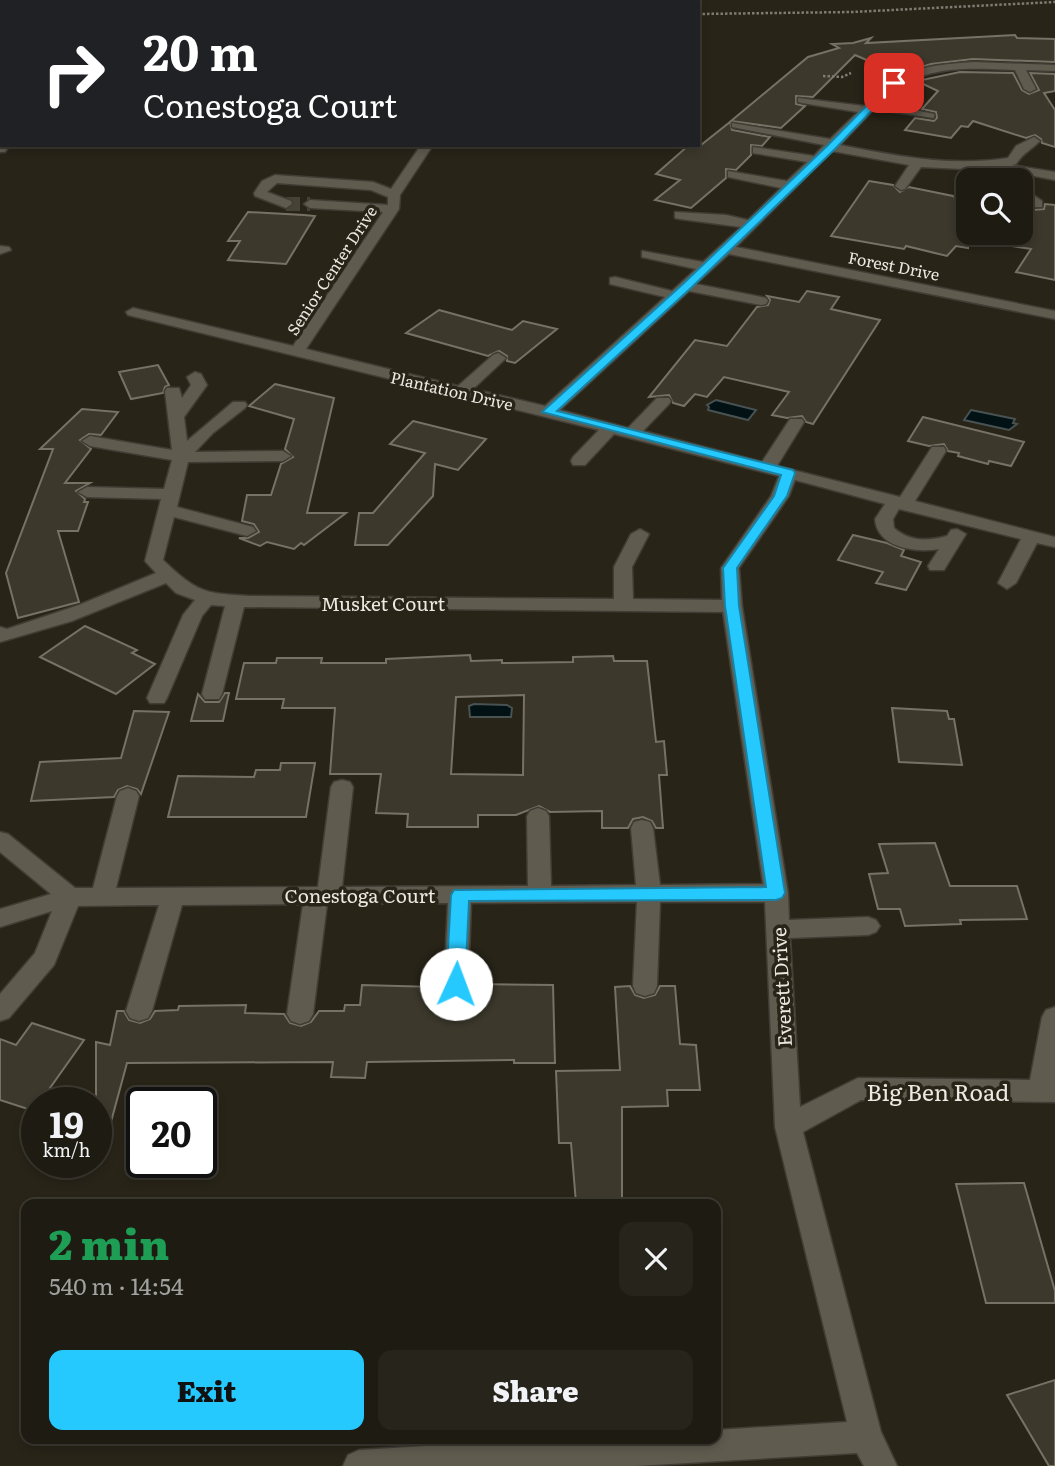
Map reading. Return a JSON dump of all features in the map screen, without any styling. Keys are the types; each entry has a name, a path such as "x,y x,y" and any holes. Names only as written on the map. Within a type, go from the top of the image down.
{"street":[{"path":"990,52 1000,68"},
{"path":"548,412 682,291 837,142 894,83 911,74 943,67 1055,68"},
{"path":"1020,68 1030,89"},
{"path":"802,100 930,116"},
{"path":"736,125 837,142"},
{"path":"785,125 837,142 938,167 991,165 1012,161 1020,149 1034,141"},
{"name":"Senior Center Drive","path":"296,354 426,147"},
{"path":"757,150 818,160"},
{"path":"901,186 917,163"},
{"path":"991,165 1055,176"},
{"path":"991,165 995,168"},
{"path":"732,174 792,186"},
{"path":"286,204 260,193 263,187 275,179 373,186 393,203"},
{"path":"1033,201 1037,204"},
{"path":"310,204 393,203"},
{"path":"680,215 751,225"},
{"name":"Forest Drive","path":"726,249 1055,315"},
{"path":"647,254 706,267"},
{"path":"615,281 761,302"},
{"name":"Plantation Drive","path":"133,312 296,354 548,412 1055,542"},
{"path":"460,391 498,358"},
{"path":"176,417 199,385 195,377"},
{"path":"0,633 2,637 57,621 168,575 154,561 181,457 173,391"},
{"path":"632,433 663,401"},
{"path":"181,457 207,430 239,405"},
{"name":"Everett Drive","path":"796,422 778,470 780,496 730,568 732,606 776,893 788,1127 866,1437 881,1466"},
{"path":"579,461 610,428"},
{"path":"90,441 181,457 283,456"},
{"path":"938,451 884,523 888,532 900,540 922,546 953,540"},
{"path":"87,492 169,503 183,512 247,531"},
{"path":"937,566 965,520"},
{"path":"624,605 623,566 640,534"},
{"path":"1007,583 1031,536"},
{"name":"Musket Court","path":"168,575 183,589 206,597 236,601 732,606"},
{"path":"157,698 193,615 206,597"},
{"path":"212,694 236,601"},
{"path":"300,1014 342,786"},
{"path":"102,897 128,796"},
{"path":"538,816 540,895"},
{"path":"642,828 649,894 645,986"},
{"path":"0,840 70,897 45,958 0,1011"},
{"name":"Conestoga Court","path":"0,918 70,897 776,893"},
{"path":"456,984 460,895"},
{"path":"139,1011 173,896"},
{"path":"778,929 868,926"},
{"path":"1048,1091 1055,1017"},
{"name":"Big Ben Road","path":"788,1127 858,1089 1048,1091"},
{"path":"359,1466 866,1437"}],"path":[{"path":"700,14 852,12 1055,2"},
{"path":"823,76 842,77 851,73"}],"shaded area":[{"path":"716,400 756,410 748,420 708,410 707,405"},
{"path":"971,410 1015,419 1013,423 1017,424 1009,430 964,420"},
{"path":"507,705 512,708 511,717 470,717 469,706"}],"building":[{"path":"1015,35 1017,38 1055,39 1055,62 973,59 931,64 899,74 855,55 813,97 796,96 796,104 805,106 781,128 731,121 808,57 839,48 832,44 853,43 871,38 866,43"},
{"path":"960,72 1013,73 1022,90 1029,94 1039,90 1030,73 1055,74 1055,91 1044,93 1055,110 1055,147 1042,143 1035,135 1026,138 973,121 968,127 961,126 951,138 905,130 915,118 934,121 937,118 936,112 922,109 938,91 917,81"},
{"path":"730,122 732,130 770,137 762,146 751,145 751,155 736,170 726,169 726,178 691,208 655,200 680,180 656,174 687,147 701,145"},
{"path":"869,181 893,185 900,192 909,187 953,196 956,199 956,245 968,245 968,248 956,246 947,256 906,246 904,249 831,236"},
{"path":"1045,204 1055,205 1055,280 1016,272 1031,249 1006,245 1033,245 1033,210 1044,209"},
{"path":"248,212 315,216 286,264 228,260 240,241 228,241"},
{"path":"807,291 839,297 831,309 880,320 813,424 806,422 802,416 787,418 772,415 789,392 724,377 707,397 695,394 684,406 673,403 669,395 649,397 695,340 727,346 757,307 768,305 770,300 767,296 799,302"},
{"path":"439,310 512,330 523,321 557,329 515,363 507,361 507,356 499,351 488,356 406,333"},
{"path":"158,365 169,385 163,393 131,399 119,372"},
{"path":"275,384 334,398 307,513 346,513 304,545 301,543 294,549 267,542 260,546 239,538 248,538 259,532 254,524 242,521 247,495 271,495 281,464 293,457 285,449 294,419 249,406"},
{"path":"82,409 118,412 101,435 89,434 80,440 91,449 65,483 90,483 76,491 85,499 84,502 88,502 78,531 58,531 79,602 18,618 6,573 53,449 40,449"},
{"path":"923,417 1024,442 1011,466 989,461 988,464 958,456 959,453 948,451 944,444 929,446 908,441"},
{"path":"413,421 486,439 458,470 435,464 433,496 388,545 355,545 359,513 373,513 425,453 390,444"},
{"path":"853,535 887,543 904,550 901,556 921,562 906,590 876,583 883,572 838,560"},
{"path":"85,626 137,650 132,653 155,664 116,694 40,657"},
{"path":"470,655 471,661 502,660 502,663 573,662 573,657 613,656 614,661 647,661 656,742 664,741 667,775 659,775 663,828 656,828 652,821 643,817 633,819 628,828 602,828 602,811 550,812 539,806 516,815 478,815 478,827 407,827 408,814 376,813 381,774 330,774 335,708 282,708 284,699 236,699 244,663 276,663 277,658 322,658 321,663 386,663 386,659","holes":["524,695 523,775 451,774 456,697"]},
{"path":"225,693 229,693 223,721 191,721 198,694 205,702 219,702"},
{"path":"892,708 947,711 949,719 954,719 962,765 899,762"},
{"path":"134,711 169,712 141,794 137,789 127,786 118,790 114,797 31,801 40,762 121,758"},
{"path":"281,763 315,763 306,817 168,817 178,776 254,777 256,770 280,770"},
{"path":"935,843 950,886 1017,886 1027,919 960,920 961,924 905,926 900,909 878,909 869,874 888,873 879,844"},
{"path":"435,984 441,984 446,993 455,996 466,993 471,984 553,985 555,1063 514,1063 514,1060 367,1062 365,1078 331,1077 333,1062 127,1063 112,1118 112,1087 96,1087 96,1042 110,1045 117,1011 124,1011 129,1020 140,1023 150,1019 155,1011 178,1010 179,1006 246,1005 245,1013 284,1014 290,1023 301,1026 311,1022 319,1011 344,1011 345,1005 360,1005 362,985 435,987"},
{"path":"630,986 635,995 644,998 655,995 660,986 675,986 680,1044 696,1045 700,1090 667,1090 668,1106 622,1107 622,1199 576,1199 571,1143 559,1143 556,1071 620,1070 615,987"},
{"path":"32,1023 84,1040 51,1087 21,1087 21,1107 0,1100 0,1039 16,1045"},
{"path":"1024,1183 1055,1291 1055,1303 986,1303 956,1184"},
{"path":"1055,1380 1055,1466 1049,1466 1007,1395"}],"tunnel":[{"path":"286,204 310,204"}],"route":[{"path":"456,984 460,895 776,893 732,606 730,568 780,496 789,473 548,412 688,285 832,147 894,83"}]}
